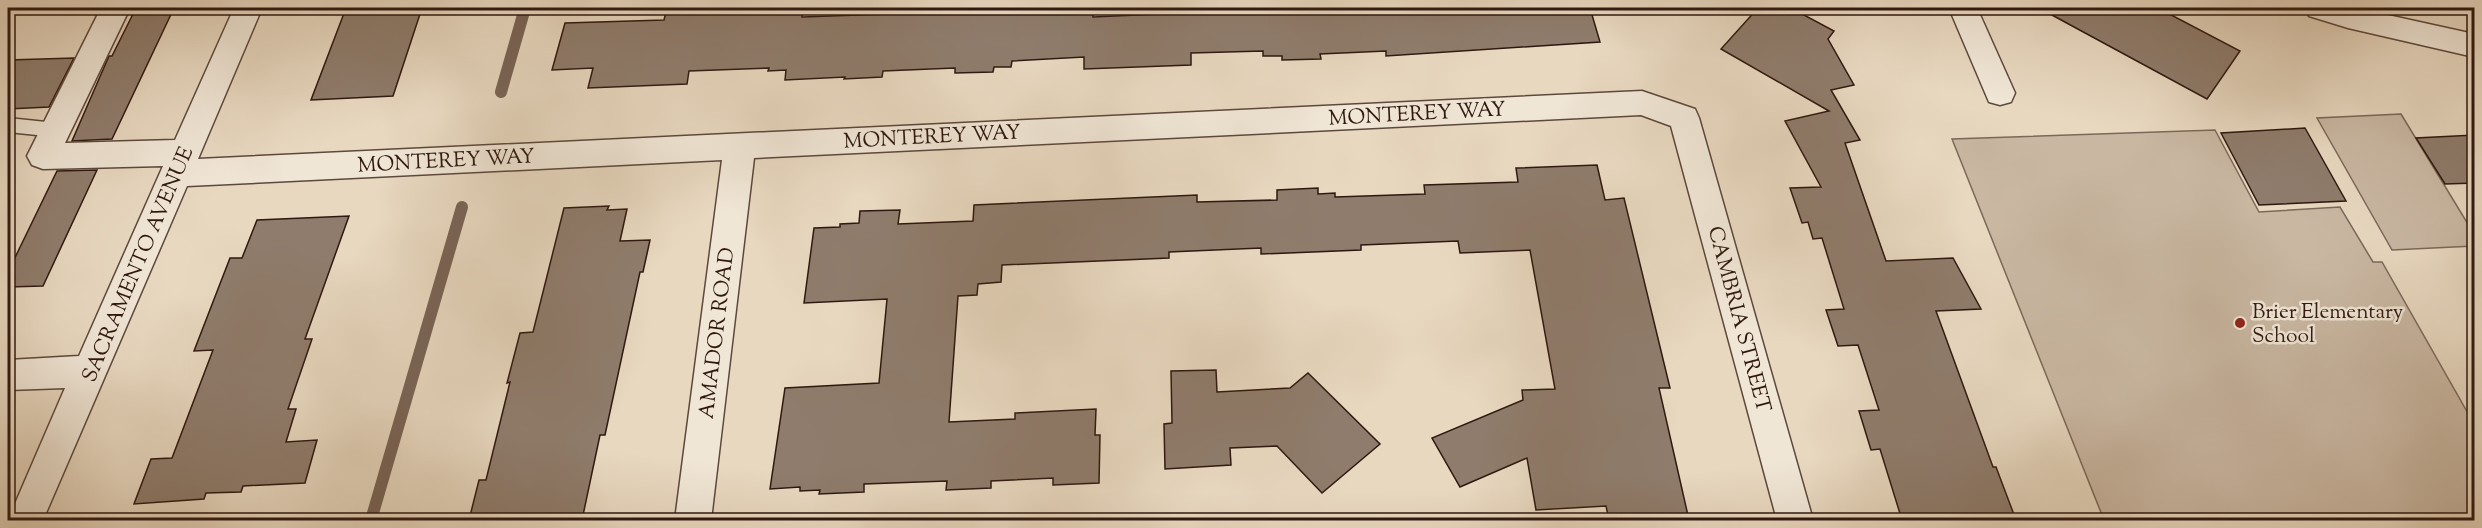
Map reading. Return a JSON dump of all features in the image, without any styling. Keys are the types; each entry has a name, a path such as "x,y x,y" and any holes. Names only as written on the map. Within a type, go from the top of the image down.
{"street":[{"path":"56,130 115,8"},
{"name":"SACRAMENTO AVENUE","path":"26,520 248,8"},
{"path":"1963,8 2000,93"},
{"path":"2319,8 2348,17 2475,46"},
{"name":"MONTEREY WAY","path":"56,130 43,156 181,163 740,146 1642,103 1684,118"},
{"name":"CAMBRIA STREET","path":"1684,118 1795,520"},
{"name":"AMADOR ROAD","path":"693,520 740,146"},
{"path":"8,375 91,371"}],"lane":[{"path":"8,125 56,130"}],"shaded area":[{"path":"2401,114 2474,234 2474,246 2392,250 2317,118"},
{"name":"Brier Elementary School","path":"2215,130 2259,212 2340,207 2373,262 2382,262 2474,424 2474,520 2104,520 1952,139"}],"building":[{"path":"136,8 174,8 112,139 72,141 109,56 112,56"},
{"path":"346,8 422,8 393,96 311,100"},
{"path":"803,8 802,17 917,13 917,8 1093,8 1093,17 1182,13 1182,8 1308,9 1309,14 1432,8 1590,8 1600,42 1386,56 1386,51 1320,54 1321,59 1282,60 1282,56 1263,56 1263,51 1191,53 1191,65 1084,69 1084,57 1012,61 1011,67 994,67 993,72 955,73 955,68 883,71 882,77 844,79 845,77 785,80 786,70 768,71 769,68 689,71 687,84 588,88 593,68 552,70 565,23 664,20 666,12"},
{"path":"1758,8 1791,8 1834,31 1828,39 1854,85 1831,90 1860,140 1845,143 1886,261 1953,258 1981,309 1936,311 1993,467 1996,467 2016,520 1902,520 1880,449 1871,450 1859,411 1879,410 1858,345 1838,346 1826,310 1844,309 1822,238 1813,239 1808,222 1802,223 1790,188 1821,187 1785,121 1829,111 1721,49"},
{"path":"2039,8 2158,8 2240,51 2207,99"},
{"path":"74,58 49,107 8,109 8,60"},
{"path":"2305,128 2346,201 2259,205 2221,133"},
{"path":"2475,135 2475,183 2445,184 2416,138"},
{"path":"1597,165 1605,200 1624,198 1670,388 1659,388 1689,520 1609,520 1606,506 1536,510 1527,458 1460,487 1432,438 1523,400 1522,390 1555,389 1530,250 1460,253 1458,241 1361,245 1361,250 1261,254 1261,248 1169,252 1169,258 1002,265 1001,282 978,284 977,295 958,296 949,422 1015,419 1015,413 1096,409 1095,435 1100,435 1099,483 1053,485 1053,478 991,481 991,488 946,490 947,481 864,484 864,492 819,494 820,490 800,491 800,487 770,489 785,388 879,383 887,299 804,303 814,228 840,227 840,224 859,223 860,211 900,210 898,224 973,221 974,205 1197,195 1197,202 1277,200 1277,190 1318,188 1318,194 1335,193 1335,197 1425,194 1424,185 1518,182 1516,168"},
{"path":"97,170 43,286 8,287 8,272 57,171"},
{"path":"609,206 607,210 627,209 620,241 650,240 643,272 640,272 605,435 600,435 582,520 469,520 479,480 486,480 520,333 533,332 564,208"},
{"path":"349,216 305,339 312,339 288,409 296,409 286,442 317,440 305,483 243,486 241,492 206,493 204,499 134,504 151,459 172,458 213,350 194,351 230,258 242,258 257,220"},
{"path":"1216,370 1217,392 1290,388 1308,373 1380,444 1322,493 1277,446 1230,448 1231,465 1165,469 1164,424 1172,423 1171,371"}],"waterway":[{"path":"501,92 525,8"},
{"path":"371,520 462,207"}],"place":[{"name":"Brier Elementary School","path":"2240,323"}]}
